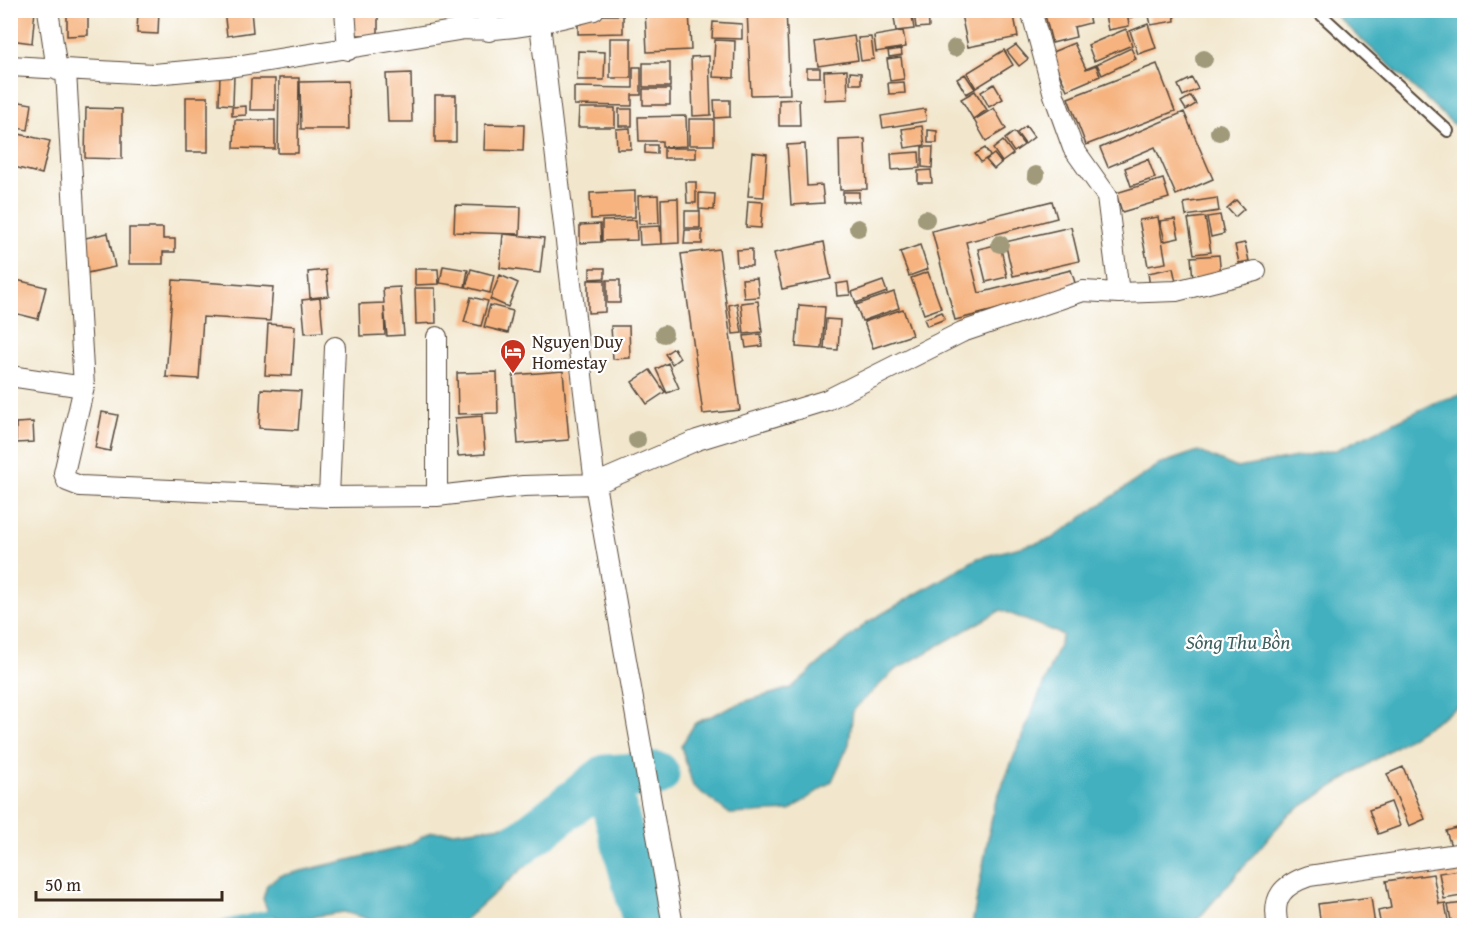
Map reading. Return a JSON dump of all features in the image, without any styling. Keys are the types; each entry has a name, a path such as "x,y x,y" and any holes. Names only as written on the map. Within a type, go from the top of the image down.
{"street":[{"path":"48,10 61,70 84,387 64,473 68,481 75,486 329,497 437,496 523,486 596,484 698,440 827,400 962,332 1083,291 1119,294 1176,291 1256,271"},
{"path":"345,10 348,50"},
{"path":"487,10 489,31"},
{"path":"10,66 154,74 230,67 348,50 465,29 489,31 540,24 594,10"},
{"path":"1031,10 1054,95 1073,148 1107,196 1119,294"},
{"path":"540,24 596,484 673,926"},
{"path":"437,337 437,496"},
{"path":"329,497 335,347"},
{"path":"10,376 84,387"},
{"path":"1278,926 1276,903 1280,891 1292,882 1309,876 1464,853"}],"lane":[{"path":"1316,10 1448,130"}],"water":[{"path":"1331,11 1464,11 1464,134"},
{"name":"Sông Thu Bồn","path":"1464,394 1464,703 1288,815 1193,925 972,925 994,806 1063,635 1001,610 895,670 853,710 849,744 832,781 789,811 730,814 693,786 681,746 695,723 743,702 791,688 866,623 978,558 1051,539 1160,464 1198,451 1237,468 1336,450 1439,401"},
{"path":"543,810 555,812 557,815 549,845 459,925 389,925 344,912 284,921 269,914 263,899 267,885 280,876 404,847 431,832 454,832 528,823"}],"building":[{"path":"10,10 35,10 32,43 10,40"},
{"path":"67,10 88,10 88,35 67,36"},
{"path":"138,10 159,10 158,34 137,33"},
{"path":"224,10 251,10 253,32 227,36"},
{"path":"645,10 689,10 691,50 647,52"},
{"path":"747,10 786,10 790,94 751,95"},
{"path":"893,10 911,10 914,29 896,31"},
{"path":"960,10 1013,10 1018,37 968,47"},
{"path":"1074,10 1075,13 1087,10 1090,23 1074,27 1076,37 1052,43 1044,11"},
{"path":"1104,10 1131,10 1133,17 1128,18 1129,26 1108,30"},
{"path":"928,11 929,27 916,28 914,12"},
{"path":"1174,11 1175,21 1151,25 1149,16"},
{"path":"349,12 378,12 378,35 349,35"},
{"path":"578,15 623,15 623,33 578,34"},
{"path":"713,22 742,24 742,39 712,38"},
{"path":"1148,24 1156,48 1138,54 1130,31"},
{"path":"1126,29 1132,45 1094,61 1088,45"},
{"path":"903,31 906,47 876,52 874,36"},
{"path":"854,36 858,60 818,66 815,42"},
{"path":"871,37 874,59 861,61 858,38"},
{"path":"610,38 631,38 631,78 610,78"},
{"path":"715,40 735,41 734,78 713,77"},
{"path":"1074,43 1086,69 1096,65 1100,76 1067,90 1050,53"},
{"path":"1016,45 1028,59 1019,66 1007,51"},
{"path":"1131,48 1136,59 1102,75 1097,64"},
{"path":"901,49 902,55 889,57 888,51"},
{"path":"1004,50 1013,65 976,88 967,73"},
{"path":"578,51 605,52 604,80 577,80"},
{"path":"709,56 711,115 693,116 691,57"},
{"path":"901,57 904,79 890,81 887,59"},
{"path":"643,63 670,63 670,87 643,87"},
{"path":"1157,64 1175,111 1086,145 1068,98"},
{"path":"633,67 641,67 641,95 632,95 632,106 574,105 574,87 633,88"},
{"path":"807,68 820,68 820,77 807,77"},
{"path":"847,70 848,99 825,100 824,71"},
{"path":"850,72 861,73 861,84 850,84"},
{"path":"411,73 412,122 388,122 386,74"},
{"path":"965,74 975,89 966,94 957,79"},
{"path":"220,75 234,75 233,105 219,104"},
{"path":"279,78 299,78 298,153 278,153"},
{"path":"1192,78 1198,89 1183,96 1178,85"},
{"path":"251,79 275,79 275,110 250,110"},
{"path":"348,81 349,129 301,129 300,82"},
{"path":"904,82 905,93 889,94 888,83"},
{"path":"994,84 1003,99 989,107 981,92"},
{"path":"643,89 670,89 670,105 643,105"},
{"path":"975,91 987,110 973,119 961,99"},
{"path":"435,95 456,95 456,142 435,142"},
{"path":"1191,96 1196,104 1186,110 1181,102"},
{"path":"186,97 208,97 208,152 186,152"},
{"path":"799,99 800,126 779,126 779,100"},
{"path":"714,100 730,100 730,117 715,118"},
{"path":"14,101 32,104 28,130 10,127"},
{"path":"246,106 246,115 232,116 232,107"},
{"path":"86,108 122,109 122,159 85,158"},
{"path":"579,108 615,108 615,127 578,127"},
{"path":"994,108 1006,129 986,141 974,120"},
{"path":"619,109 632,109 632,126 619,126"},
{"path":"925,109 926,121 883,128 881,116"},
{"path":"1184,112 1213,179 1176,195 1155,147 1108,167 1100,148"},
{"path":"686,116 687,146 662,147 662,141 639,141 638,117"},
{"path":"689,119 714,119 714,145 689,145"},
{"path":"235,120 275,120 275,149 234,148"},
{"path":"485,124 524,125 523,151 484,150"},
{"path":"922,126 925,145 905,148 902,129"},
{"path":"1026,126 1034,137 1025,144 1017,133"},
{"path":"630,128 631,149 617,149 616,129"},
{"path":"928,130 937,131 937,143 928,143"},
{"path":"10,132 50,141 42,174 10,166"},
{"path":"1014,132 1024,145 1014,152 1005,139"},
{"path":"865,139 867,189 840,190 839,140"},
{"path":"1003,141 1013,154 1002,162 993,149"},
{"path":"805,144 807,186 822,185 824,203 791,205 787,145"},
{"path":"645,145 657,145 657,154 645,153"},
{"path":"922,147 933,147 932,168 922,167"},
{"path":"664,148 696,148 696,158 664,158"},
{"path":"985,148 990,156 981,162 975,154"},
{"path":"752,152 767,154 764,197 748,196"},
{"path":"919,152 920,168 892,170 891,154"},
{"path":"994,154 1001,163 994,169 986,160"},
{"path":"1148,159 1155,178 1131,186 1125,168"},
{"path":"931,170 932,183 918,183 918,171"},
{"path":"1163,179 1169,198 1122,212 1116,193"},
{"path":"686,182 696,182 696,203 687,203"},
{"path":"635,191 635,217 591,219 590,193"},
{"path":"843,192 859,192 859,202 843,202"},
{"path":"699,193 715,194 714,210 699,209"},
{"path":"658,195 659,223 639,224 638,196"},
{"path":"678,198 679,243 662,244 661,199"},
{"path":"1217,198 1219,211 1186,216 1184,203"},
{"path":"1236,200 1244,209 1235,217 1227,208"},
{"path":"748,201 763,202 761,228 746,227"},
{"path":"1052,201 1057,218 966,242 979,293 1071,270 1077,289 955,320 932,231"},
{"path":"455,205 521,207 520,234 454,232"},
{"path":"685,211 700,211 700,228 685,228"},
{"path":"1220,215 1224,234 1211,237 1207,217"},
{"path":"1158,217 1166,263 1148,266 1139,220"},
{"path":"1205,217 1211,252 1194,254 1188,219"},
{"path":"1175,219 1179,238 1165,241 1160,221"},
{"path":"636,220 637,240 602,241 602,221"},
{"path":"600,224 601,242 580,243 580,225"},
{"path":"660,226 661,244 640,245 639,227"},
{"path":"1071,227 1079,261 1013,276 1005,242"},
{"path":"129,228 163,228 163,239 175,239 175,252 163,252 163,264 129,264"},
{"path":"685,230 702,230 702,244 684,244"},
{"path":"108,233 115,267 87,273 81,239"},
{"path":"503,234 544,238 540,273 500,268"},
{"path":"824,242 831,279 782,289 774,253"},
{"path":"1245,243 1249,261 1239,263 1235,245"},
{"path":"1000,244 1007,277 986,282 978,249"},
{"path":"920,245 928,269 909,276 900,252"},
{"path":"719,249 740,410 703,414 681,254"},
{"path":"752,249 752,266 737,266 736,250"},
{"path":"1219,255 1221,277 1193,279 1191,257"},
{"path":"443,266 468,270 465,287 440,283"},
{"path":"590,268 605,268 605,278 590,279"},
{"path":"1173,268 1176,282 1150,287 1148,273"},
{"path":"415,269 438,269 439,284 415,285"},
{"path":"471,269 494,275 490,293 466,287"},
{"path":"326,270 329,296 310,298 308,272"},
{"path":"928,272 941,308 924,314 911,278"},
{"path":"500,275 518,283 508,307 490,299"},
{"path":"757,278 759,297 744,298 742,279"},
{"path":"12,279 46,287 38,319 10,312"},
{"path":"173,280 273,287 270,321 203,317 199,379 166,377"},
{"path":"588,280 605,280 605,312 588,313"},
{"path":"607,280 620,280 620,303 607,303"},
{"path":"883,281 887,292 856,303 852,292"},
{"path":"848,282 850,295 837,296 836,284"},
{"path":"400,287 404,335 387,336 384,306 385,335 360,336 359,304 384,303 383,288"},
{"path":"415,288 435,288 436,323 416,324"},
{"path":"894,292 899,308 862,321 856,305"},
{"path":"471,297 488,301 481,326 464,322"},
{"path":"320,298 323,332 305,333 302,300"},
{"path":"758,301 762,332 744,334 741,303"},
{"path":"737,303 742,333 733,334 729,305"},
{"path":"490,305 513,311 508,333 484,327"},
{"path":"799,305 825,307 822,349 796,347"},
{"path":"903,309 912,335 873,348 864,322"},
{"path":"942,312 945,319 927,326 924,319"},
{"path":"826,319 840,320 838,350 824,349"},
{"path":"268,324 295,326 292,376 265,375"},
{"path":"611,326 629,326 630,358 613,359"},
{"path":"761,334 762,346 746,348 744,336"},
{"path":"674,348 680,358 672,364 665,354"},
{"path":"668,363 679,388 667,393 656,369"},
{"path":"650,370 665,392 647,404 632,382"},
{"path":"563,371 569,440 518,444 513,375"},
{"path":"497,372 498,413 458,414 457,373"},
{"path":"261,389 301,391 298,430 259,428"},
{"path":"102,412 118,415 110,451 95,448"},
{"path":"482,416 485,454 458,456 455,418"},
{"path":"33,422 34,442 16,443 16,423"},
{"path":"1403,767 1425,819 1409,826 1387,774"},
{"path":"1391,802 1400,826 1378,834 1369,810"},
{"path":"1464,826 1464,842 1451,846 1446,831"},
{"path":"1458,870 1462,896 1444,899 1439,873"},
{"path":"1433,874 1439,904 1445,903 1449,926 1381,926 1378,911 1391,908 1386,881"},
{"path":"1371,897 1375,926 1321,926 1318,904"},
{"path":"1464,903 1464,926 1452,926 1448,905"}],"waterway":[{"path":"505,850 521,843 606,777 657,774"},
{"path":"606,777 646,926"},
{"path":"216,926 269,914"}],"place":[{"name":"Nguyen Duy Homestay","path":"513,375"}]}
